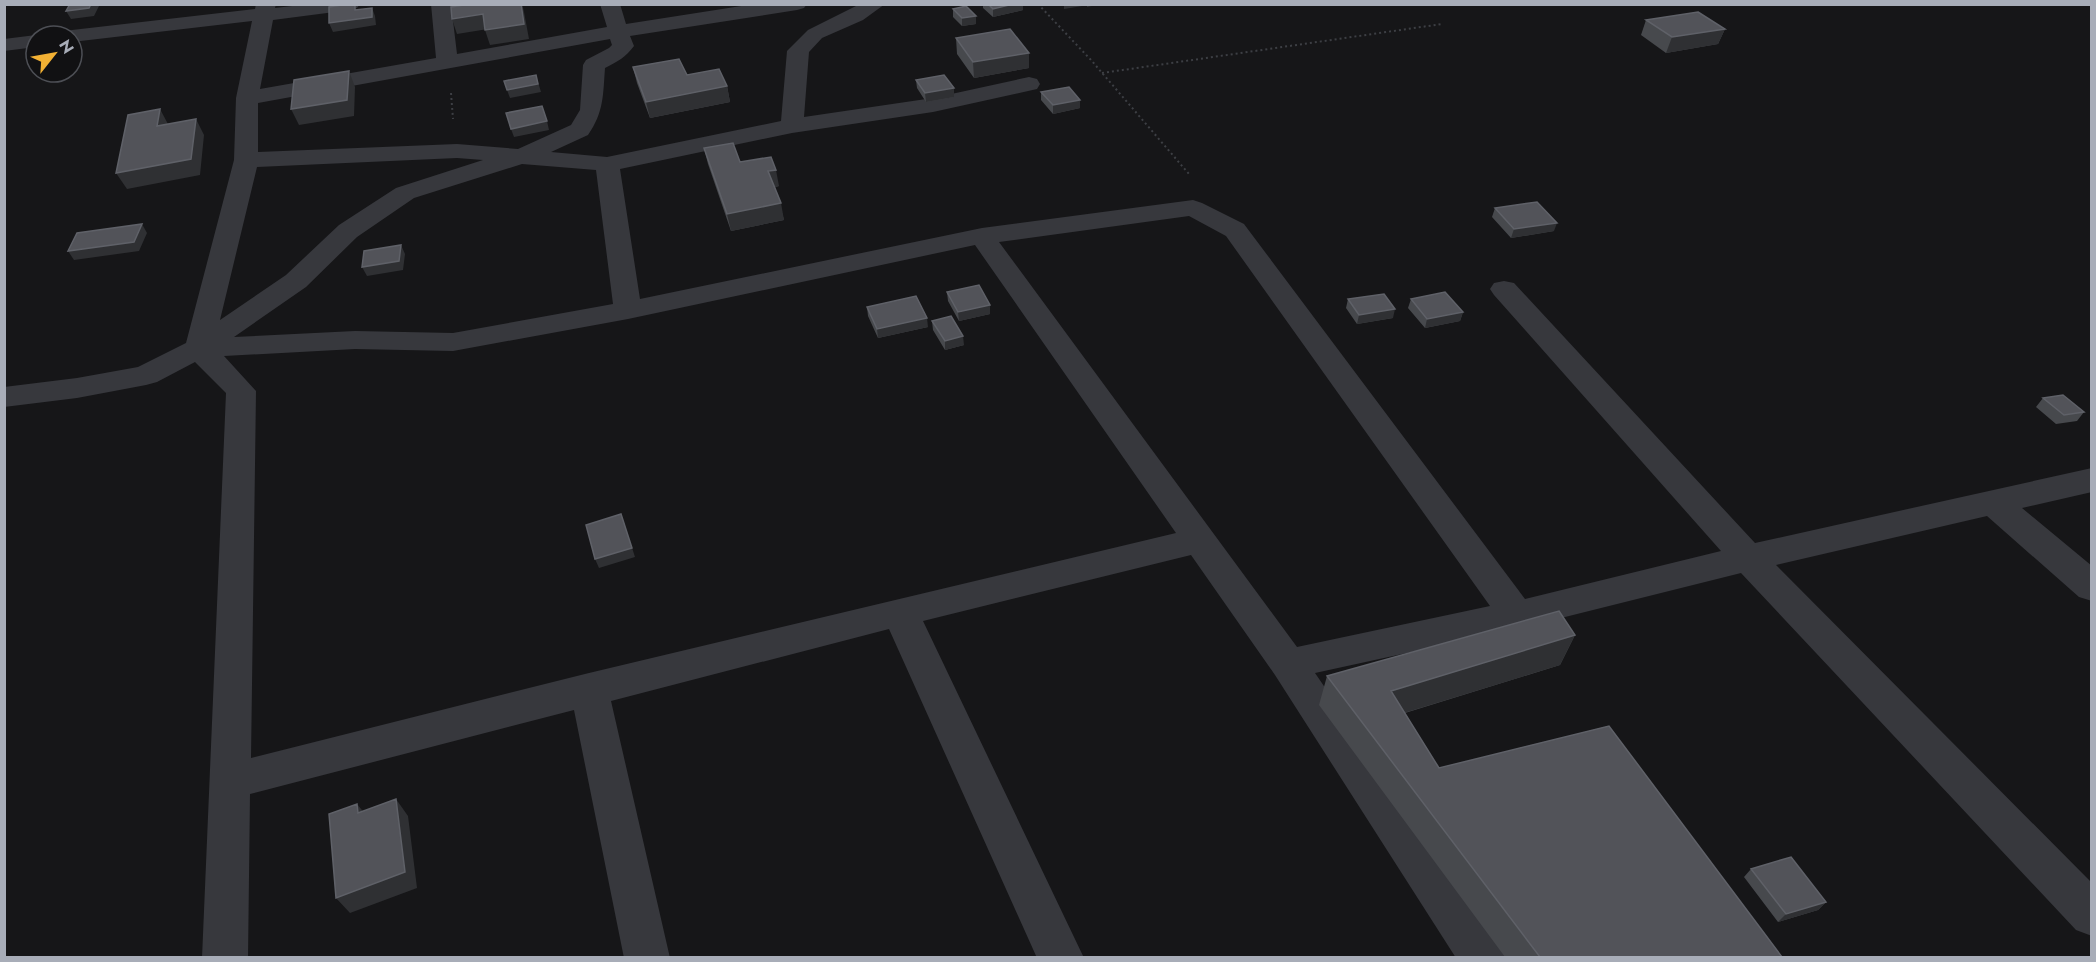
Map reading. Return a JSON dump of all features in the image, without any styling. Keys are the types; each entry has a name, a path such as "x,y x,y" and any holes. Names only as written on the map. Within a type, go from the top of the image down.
{"street":[{"path":"84,34 265,10 350,4"},
{"path":"441,4 447,63"},
{"path":"4,397 77,388 146,375 199,348 296,281 348,231 405,193 522,156 580,130 591,110 594,65 617,53 622,46 610,4"},
{"path":"247,98 619,31 797,4"},
{"path":"792,126 798,51 815,34 856,16 875,4"},
{"path":"199,348 246,160 247,98 265,10"},
{"path":"4,45 24,42"},
{"path":"246,160 457,151 607,164 792,126 933,105 1029,84"},
{"path":"607,164 628,309"},
{"path":"199,348 355,340 453,342 628,309 982,236 1193,208 1235,230 1517,615"},
{"path":"982,236 1288,664 1483,957"},
{"path":"1504,289 1748,558 2091,915"},
{"path":"199,348 241,391 225,957"},
{"path":"1288,664 1517,615 1748,558 2091,480"},
{"path":"1994,503 2091,587"},
{"path":"230,781 590,689 1199,540"},
{"path":"900,612 1061,957"},
{"path":"590,689 647,957"}],"path":[{"path":"1038,4 1102,73 1235,230"},
{"path":"1102,73 1442,24"},
{"path":"447,63 457,151"}],"building":[{"path":"70,4 91,4 89,8 66,11"},
{"path":"355,4 355,10 372,8 372,17 329,23 329,7"},
{"path":"470,4 521,4 524,24 485,30 483,14 452,19 451,7"},
{"path":"988,4 1013,4 993,9"},
{"path":"966,6 976,16 962,18 953,9"},
{"path":"1698,12 1725,29 1672,37 1646,20"},
{"path":"1010,29 1029,53 973,62 956,38"},
{"path":"679,59 687,75 719,69 727,86 646,102 633,67"},
{"path":"349,71 347,100 291,109 294,80"},
{"path":"536,75 538,84 507,90 504,81"},
{"path":"944,75 954,88 925,93 916,80"},
{"path":"1069,87 1080,100 1053,105 1041,92"},
{"path":"542,106 547,121 511,129 506,113"},
{"path":"160,109 157,126 196,119 191,159 116,173 128,115"},
{"path":"733,143 740,162 771,157 776,170 768,171 781,203 727,214 704,148"},
{"path":"1537,202 1557,223 1514,229 1495,208"},
{"path":"142,224 134,242 68,251 77,233"},
{"path":"401,245 399,261 362,267 364,251"},
{"path":"979,285 990,305 958,312 947,292"},
{"path":"1445,292 1463,312 1427,319 1411,299"},
{"path":"1384,294 1395,309 1359,315 1348,299"},
{"path":"916,296 927,318 877,329 867,307"},
{"path":"951,316 963,336 945,341 932,321"},
{"path":"2063,395 2084,412 2064,415 2043,398"},
{"path":"621,514 632,548 595,559 586,525"},
{"path":"1559,611 1575,635 1391,691 1439,768 1609,726 1782,957 1540,957 1327,676"},
{"path":"396,799 405,872 336,898 329,814 357,804 358,813"},
{"path":"1791,857 1826,902 1786,914 1751,869"}]}
